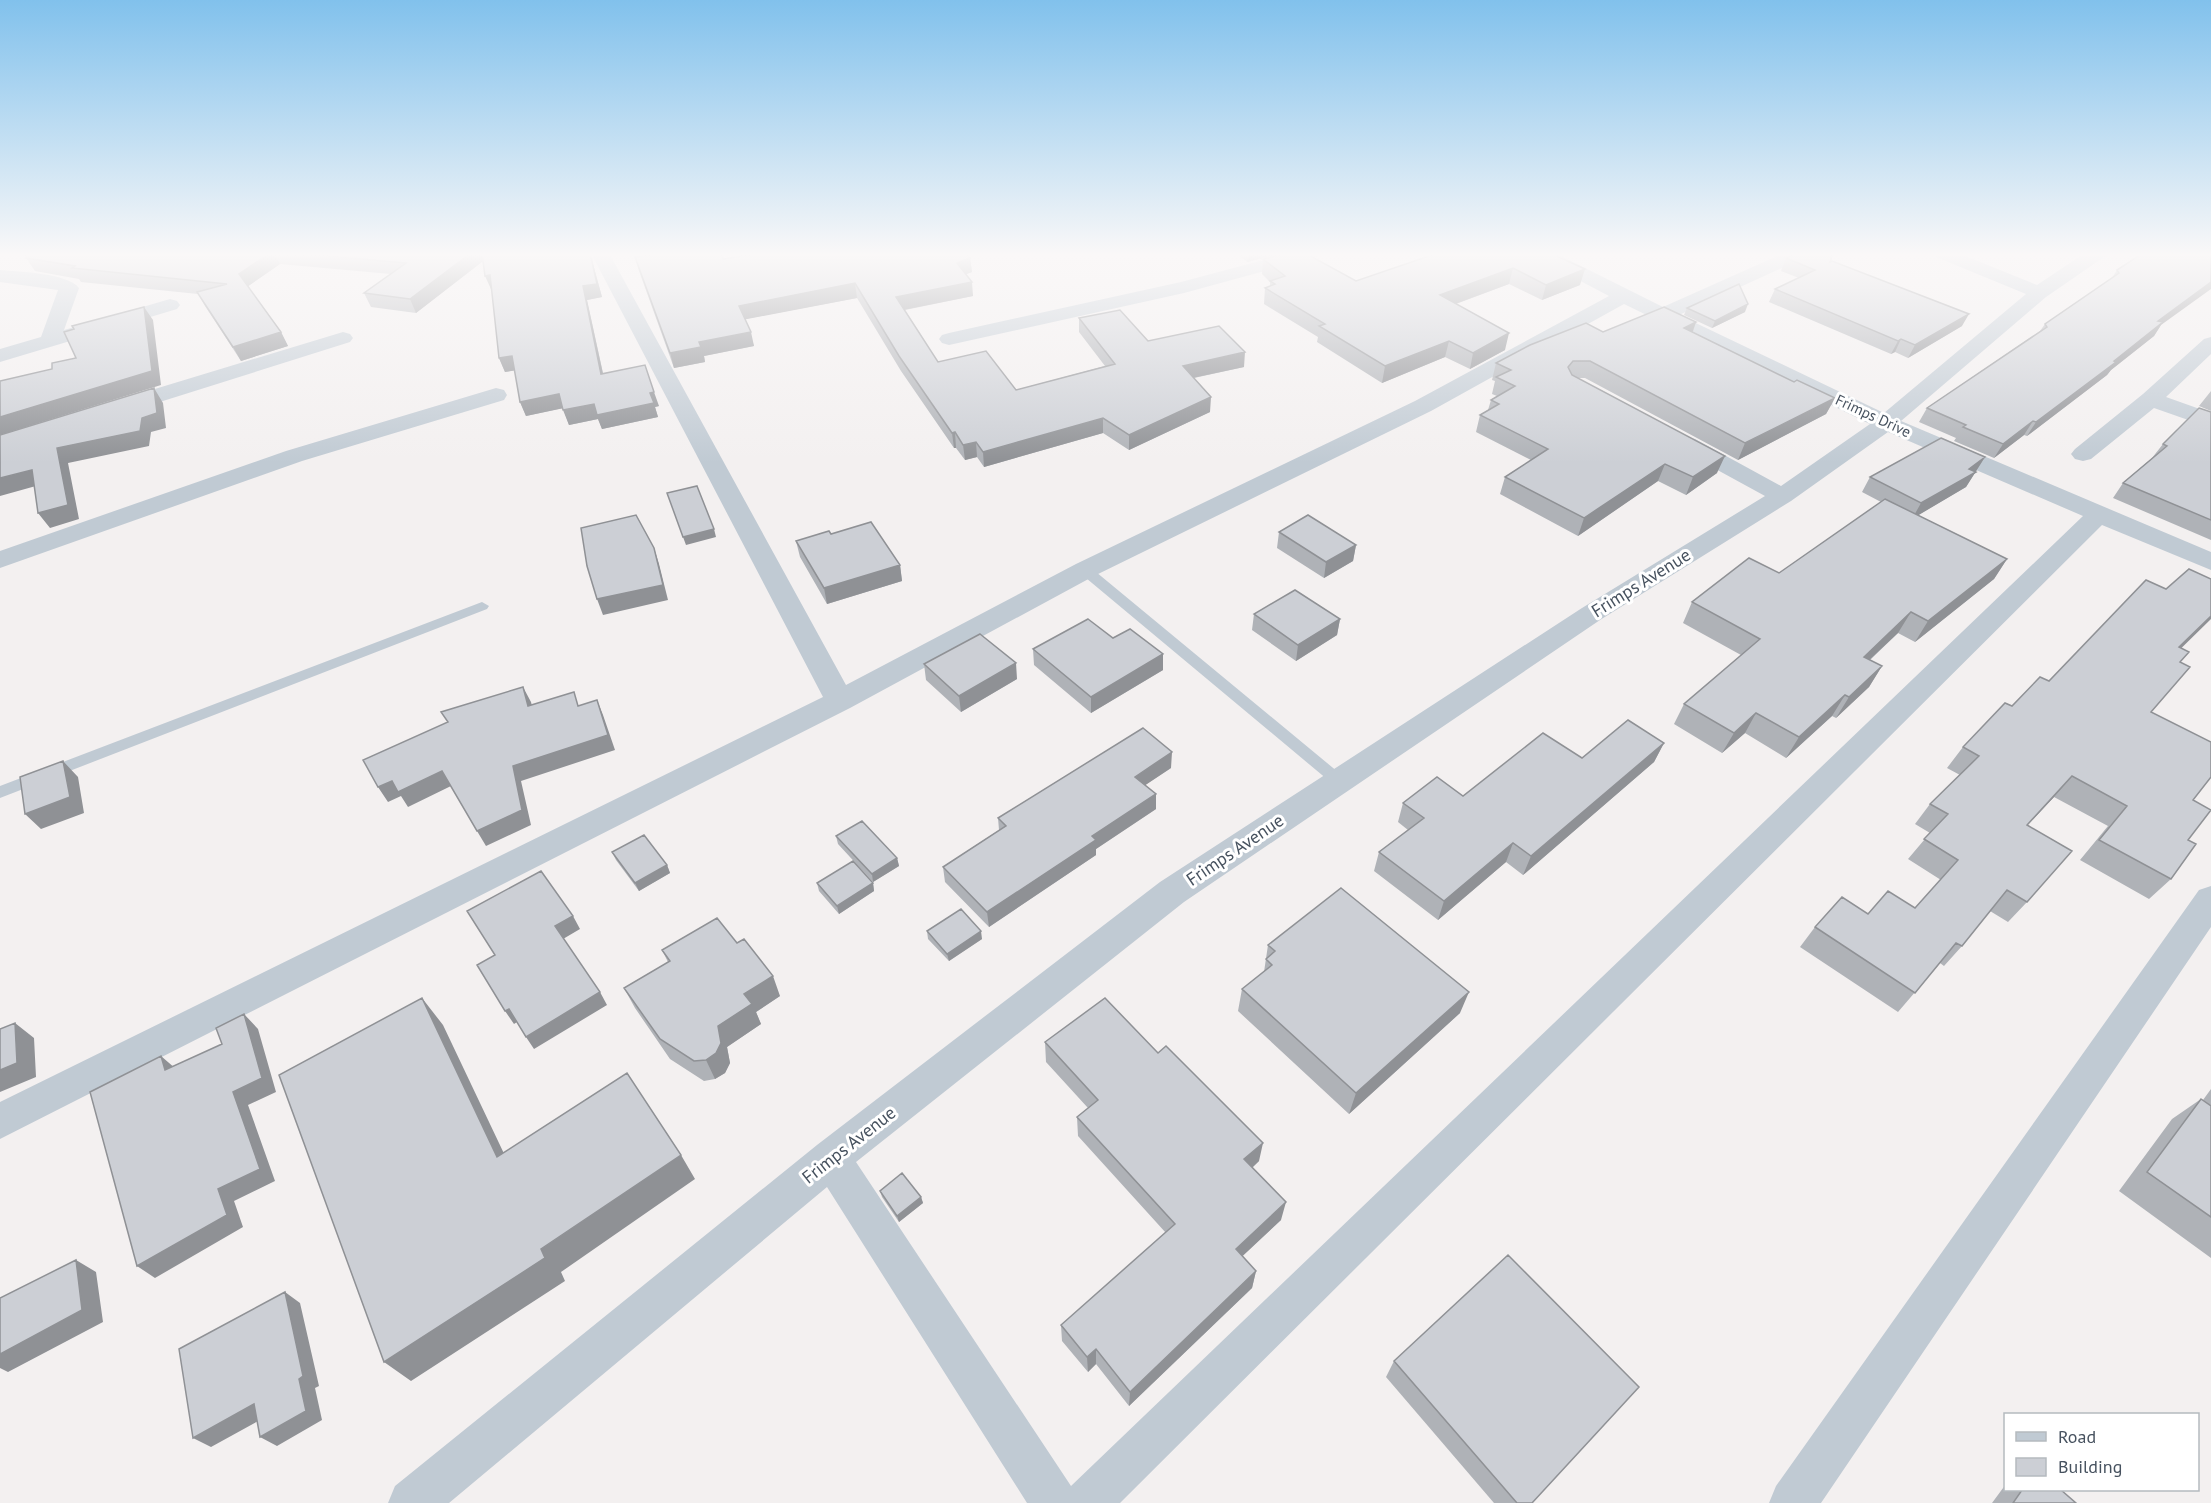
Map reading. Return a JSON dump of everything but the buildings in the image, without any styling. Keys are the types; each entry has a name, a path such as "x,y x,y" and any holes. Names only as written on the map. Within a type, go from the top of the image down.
{"street":[{"path":"50,341 56,323"},
{"path":"0,356 110,323"},
{"path":"638,323 840,700"},
{"path":"949,339 1021,323"},
{"path":"0,1121 840,700 1085,570 1423,406 1574,323"},
{"name":"Frimps Drive","path":"1680,323 1886,423 2211,562"},
{"name":"Frimps Avenue","path":"412,1503 831,1158 1172,892 1591,614 1782,496 1886,423 2004,323"},
{"path":"103,412 343,338"},
{"path":"2083,454 2151,399 2211,343"},
{"path":"0,560 294,456 496,395"},
{"path":"2151,399 2211,421"},
{"path":"1666,433 1782,496"},
{"path":"1087,1503 2099,514"},
{"path":"1793,1503 2211,900"},
{"path":"831,1158 1054,1503"}],"lane":[{"path":"1085,570 1339,781"},
{"path":"0,792 482,606"}]}
